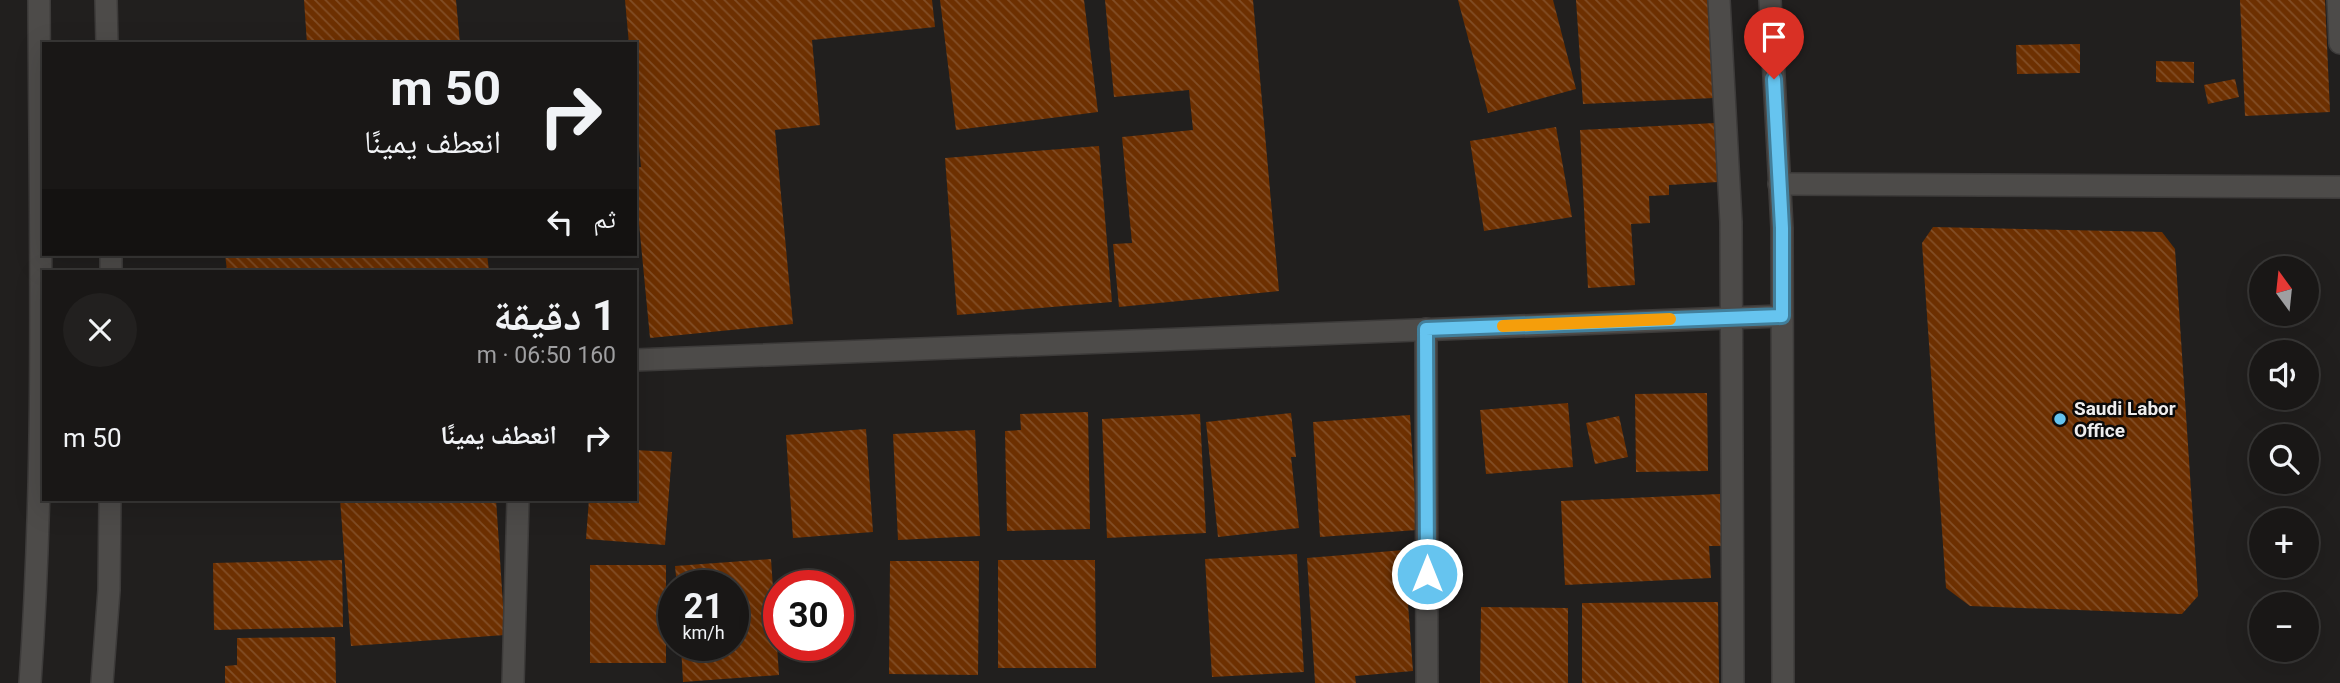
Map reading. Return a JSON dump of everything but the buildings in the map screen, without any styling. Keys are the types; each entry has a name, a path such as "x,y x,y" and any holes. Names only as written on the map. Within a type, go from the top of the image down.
{"street":[{"path":"30,683 38,575 41,355 38,0"},
{"path":"106,0 107,42"},
{"path":"1719,0 1732,317 1733,683"},
{"path":"1770,0 1782,316 1783,683"},
{"path":"2338,0 2340,43"},
{"path":"1779,184 2340,187"},
{"path":"637,360 1782,316"},
{"path":"1426,329 1427,683"},
{"path":"102,683 110,501"},
{"path":"513,683 518,501"}],"slow traffic":[{"path":"1503,326 1670,319"}],"place":[{"name":"Saudi Labor Office","path":"2060,419"}],"route":[{"path":"1427,574 1426,329 1782,316 1782,228 1774,79"}]}
